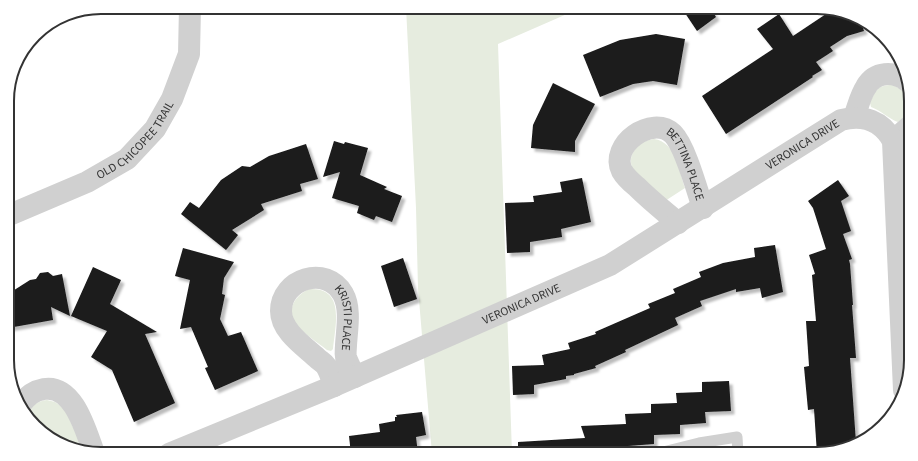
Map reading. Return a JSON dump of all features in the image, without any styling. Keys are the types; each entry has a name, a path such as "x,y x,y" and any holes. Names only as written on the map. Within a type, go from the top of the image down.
{"street":[{"name":"OLD CHICOPEE TRAIL","path":"14,213 87,182 127,159 155,129 172,99 188,54 190,14"},
{"name":"VERONICA DRIVE","path":"854,117 865,88 871,80 885,74 892,74 901,77"},
{"name":"VERONICA DRIVE","path":"186,447 334,386 610,265 841,120 854,117 869,120 877,124 890,136 893,142"},
{"name":"BETTINA PLACE","path":"678,223 652,202 629,180 622,170 621,158 623,150 636,134 649,128 657,127 665,129 674,136 682,149 703,208"},
{"path":"903,370 893,142 904,132"},
{"name":"KRISTI PLACE","path":"334,386 326,366 295,338 287,329 283,320 281,311 287,293 293,286 302,281 310,278 326,278 339,289 343,295 347,314 346,356 354,377"},
{"path":"24,400 29,395 36,391 45,389 54,390 62,394 70,400 76,409 92,446"}],"lane":[{"path":"683,447 737,437 738,447"}],"shaded area":[{"path":"406,14 567,14 498,44 512,447 431,447 418,288 416,208"},
{"path":"887,85 892,85 903,91 904,117 898,122 871,107 870,103 873,95 877,90"},
{"path":"654,139 661,141 672,151 676,158 685,188 665,201 646,186 635,173 632,166 631,158 636,148 642,142"},
{"path":"309,289 321,290 329,294 333,301 336,310 336,319 333,349 331,351 327,350 307,335 299,328 293,318 292,308 296,299"},
{"path":"47,400 55,402 65,409 81,444 62,438 52,432 35,417 29,409 40,402"}],"building":[{"path":"686,14 714,14 716,17 697,31"},
{"path":"779,14 793,36 825,15 840,17 856,23 863,27 864,31 847,36 830,47 833,51 816,62 822,70 726,134 702,96 773,49 757,29"},
{"path":"656,34 685,39 677,85 653,81 633,84 600,97 583,55 620,40"},
{"path":"553,83 595,104 575,141 575,152 531,148 533,125"},
{"path":"334,141 344,144 345,142 368,148 360,175 387,187 384,189 402,196 392,222 376,216 374,220 357,213 359,206 332,198 340,172 323,177"},
{"path":"306,144 318,179 300,184 302,191 261,204 264,210 232,230 238,235 226,250 181,214 190,202 199,208 221,180 242,166 250,167 269,156"},
{"path":"582,178 591,222 561,229 562,237 530,242 530,252 507,253 505,203 534,202 533,196 562,192 560,182"},
{"path":"838,180 849,196 841,201 851,231 843,234 852,259 849,260 856,358 850,358 856,438 823,447 817,447 814,409 808,410 804,367 809,366 806,321 816,321 812,275 815,274 809,255 826,249 813,208 808,201"},
{"path":"775,245 783,292 762,298 760,288 736,292 736,289 700,301 702,306 675,318 678,325 625,350 626,352 595,366 596,368 566,376 566,379 534,385 534,394 513,395 512,366 544,365 542,355 570,349 568,343 596,334 595,332 650,308 648,304 675,293 673,289 701,277 699,272 723,263 755,257 754,248"},
{"path":"183,248 234,262 224,278 222,294 225,295 220,319 228,336 241,332 258,371 215,390 205,368 208,367 191,327 180,329 190,280 175,276"},
{"path":"403,258 417,299 394,307 381,266"},
{"path":"93,267 121,280 110,304 157,332 145,334 175,403 134,422 112,370 91,357 107,331 71,316"},
{"path":"48,272 53,276 62,274 70,316 51,307 53,320 14,327 14,290 30,280 36,279 40,273"},
{"path":"729,381 731,411 705,412 706,423 680,425 680,434 654,435 654,444 628,447 518,447 518,442 585,438 581,426 626,424 625,414 651,413 651,404 677,403 676,393 702,392 702,382"},
{"path":"422,412 426,435 416,437 417,447 350,447 349,436 380,432 379,424 395,421 395,417 397,417 396,415"}]}
